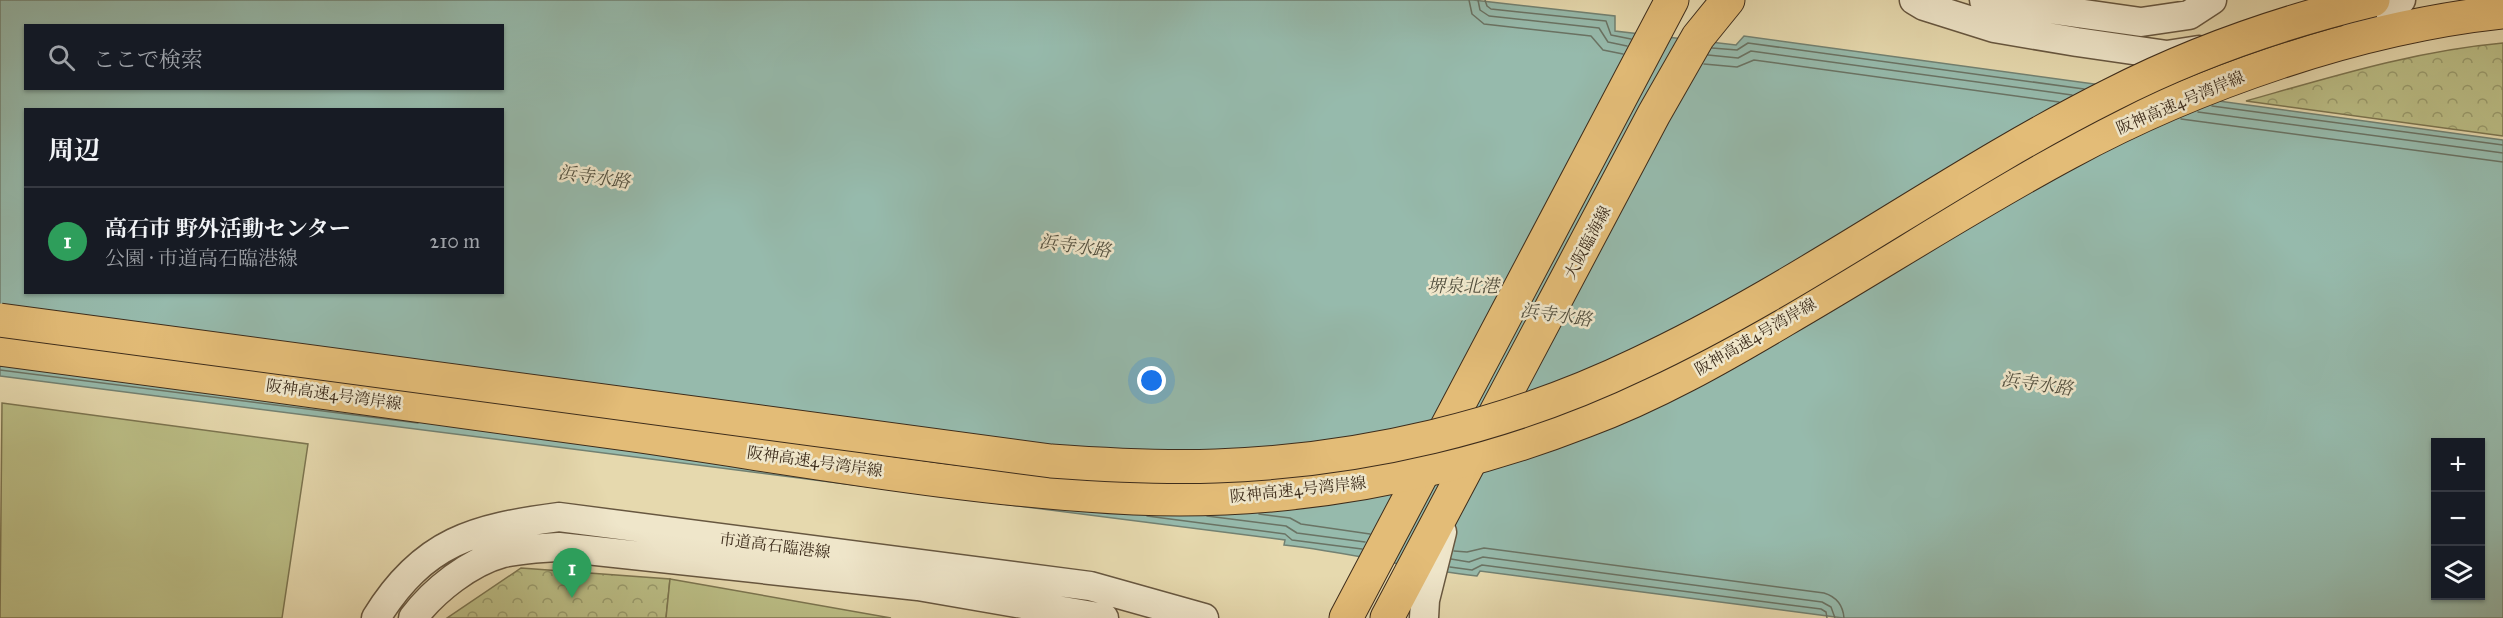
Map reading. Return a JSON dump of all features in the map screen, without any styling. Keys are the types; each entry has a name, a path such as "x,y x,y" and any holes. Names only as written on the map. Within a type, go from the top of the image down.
{"main road":[{"path":"1346,618 1636,67 1652,20 1672,0"},
{"name":"大阪臨海線","path":"1387,618 1431,546 1455,494 1654,114 1698,37 1728,0"},
{"name":"阪神高速4号湾岸線","path":"0,320 925,446 1051,461 1128,466 1217,466 1293,461 1429,438 1503,417 1574,392 1637,365 1709,329 2047,128 2112,94 2182,61 2253,34 2312,14 2373,0"},
{"name":"阪神高速4号湾岸線","path":"0,349 1049,492 1140,498 1225,497 1301,491 1372,481 1438,467 1512,447 1587,421 1660,390 1725,355 2066,154 2148,112 2229,80 2317,51 2397,30 2471,15 2503,12"},
{"path":"2229,80 2403,40 2503,26"}],"street":[{"path":"1914,0 1924,6 1994,28 2167,55 2243,45 2401,0"},
{"path":"1984,0 2141,22 2189,15 2212,0"},
{"name":"市道高石臨港線","path":"376,618 408,575 447,545 479,531 511,523 559,517 1090,586 1204,618"},
{"path":"1424,618 1431,546"},
{"name":"市道高石臨港線","path":"413,618 422,606 470,568 502,554 559,547 918,586 1104,618"}],"green space":[{"path":"2503,43 2503,136 2246,101 2341,74 2405,59"},
{"path":"2,403 308,444 282,618 0,618"},
{"path":"521,568 670,579 666,618 447,618"},
{"path":"670,579 891,618 666,618"}],"water":[{"name":"堺泉北港","path":"0,0 1473,0 1615,16 1615,31 1736,45 1744,36 2503,140 2503,618 1843,618 1480,571 1477,576 1453,573 1284,545 1285,540 0,376"}],"place":[{"name":"高石市 野外活動センター","path":"572,598"}],"water label":[{"name":"浜寺水路","path":"594,177"},
{"name":"浜寺水路","path":"1075,246"},
{"name":"浜寺水路","path":"1556,315"},
{"name":"浜寺水路","path":"2037,384"}]}
